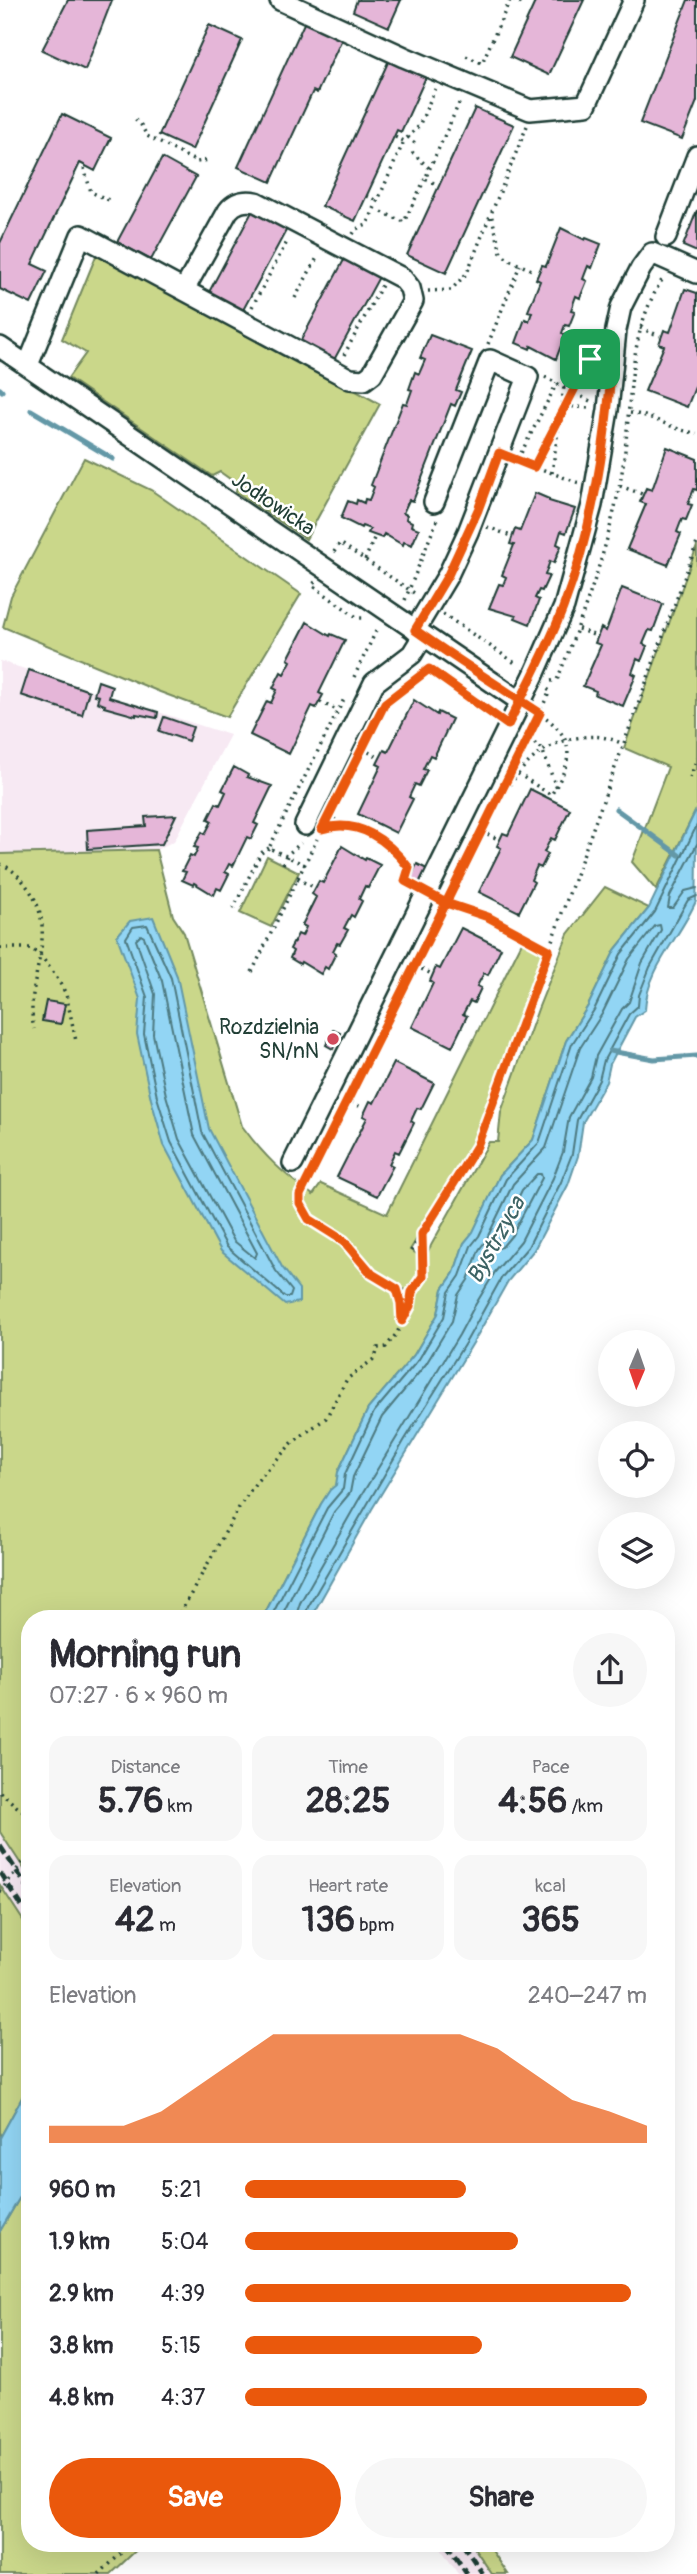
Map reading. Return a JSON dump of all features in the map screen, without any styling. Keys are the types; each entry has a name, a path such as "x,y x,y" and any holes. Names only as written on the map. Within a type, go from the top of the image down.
{"street":[{"path":"280,0 404,57 525,118 586,105 634,0"},
{"path":"666,237 697,156"},
{"path":"27,365 81,235 335,372 356,381 372,374 412,301 412,292 406,281 256,202 233,205 184,290"},
{"path":"293,1163 424,893 534,676 564,607 595,489 598,409 612,361 621,307 652,253 697,273"},
{"name":"Jodłowicka","path":"0,347 520,701"},
{"path":"311,831 374,683 412,654 430,605 448,575 468,532 528,377 490,360 434,502"}],"path":[{"path":"466,56 482,63 512,0 522,4 523,0"},
{"path":"352,236 356,229 367,225 406,139 419,126 434,92 433,81"},
{"path":"382,212 404,222 464,94"},
{"path":"412,292 451,290 467,273 525,118"},
{"path":"135,120 141,125 146,136 197,162 209,160"},
{"path":"395,137 417,145"},
{"path":"412,152 430,169"},
{"path":"84,169 92,192 111,201"},
{"path":"425,179 434,183"},
{"path":"367,196 378,201"},
{"path":"491,214 501,252 508,259 534,271"},
{"path":"243,322 297,223"},
{"path":"295,298 328,239"},
{"path":"412,1292 397,1289 372,1274 344,1241 309,1219 300,1203 300,1195 540,713 550,691 544,687 544,682 556,680 578,629 604,554 620,486 639,328 651,297 674,262"},
{"path":"335,372 390,271"},
{"path":"639,328 660,336"},
{"path":"534,467 590,359 612,361"},
{"path":"528,377 537,372 590,401"},
{"path":"562,413 564,387"},
{"path":"565,406 644,415 680,430 697,433"},
{"path":"552,473 560,419"},
{"path":"499,453 595,489"},
{"path":"620,486 642,495"},
{"path":"483,525 511,536"},
{"path":"396,617 434,527"},
{"path":"365,560 375,536"},
{"path":"332,571 331,556 340,543 534,676"},
{"path":"411,1251 477,1146 697,543"},
{"path":"578,629 596,636"},
{"path":"385,703 429,669 542,749 556,787"},
{"path":"512,769 551,795 566,765 567,740 558,728 540,713 520,701"},
{"path":"320,702 337,710"},
{"path":"492,808 518,773 542,749 567,740 598,735 623,744"},
{"path":"362,749 379,757"},
{"path":"690,778 697,758"},
{"path":"283,864 288,854 331,811 338,826"},
{"path":"311,831 338,826 363,830 390,846 409,868 405,881 446,903 488,917 549,950"},
{"path":"252,972 297,879 311,831"},
{"path":"481,831 498,839"},
{"path":"233,909 261,853 269,848"},
{"path":"0,864 20,877 39,903 43,917 39,970 31,1000 34,1029"},
{"path":"297,879 314,887"},
{"path":"0,948 30,948 40,955 57,976 66,994 76,1041"},
{"path":"415,966 432,974"},
{"path":"182,1610 241,1504 257,1481 293,1442 326,1418 347,1379 375,1358 378,1348 386,1347 397,1333 410,1306 412,1292 423,1276 422,1234"},
{"path":"397,1289 402,1321"},
{"path":"0,1792 21,1810"},
{"path":"0,1892 21,1864"},
{"path":"99,2574 122,2552"}],"shaded area":[{"path":"0,661 230,735 174,841 156,850 0,854"},
{"path":"0,1832 21,1864 21,1916 0,1885"},
{"path":"443,2552 477,2552 492,2574 458,2574"}],"green space":[{"path":"98,251 380,404 306,539 236,492 237,484 220,472 212,476 68,378 86,353 62,339"},
{"path":"84,458 151,490 301,594 227,717 3,627 11,596"},
{"path":"697,546 697,808 656,890 632,862 668,767 624,748"},
{"path":"156,850 173,916 184,933 242,1126 274,1164 313,1195 321,1184 387,1214 524,938 546,953 475,1144 410,1250 424,1258 489,1142 498,1142 501,1112 568,934 605,887 649,908 615,950 588,1006 566,1041 533,1140 500,1175 473,1233 464,1243 454,1273 443,1289 438,1314 414,1355 368,1409 338,1472 337,1486 321,1504 267,1610 21,1610 21,1864 0,1832 0,854"},
{"path":"267,856 299,872 271,927 240,913"},
{"path":"0,1885 21,1917 21,2100 0,2138"},
{"path":"21,2195 21,2552 134,2552 111,2574 0,2574 0,2231"},
{"path":"477,2552 493,2552 508,2574 492,2574"}],"water":[{"name":"Bystrzyca","path":"697,808 696,901 658,967 647,995 645,1010 635,1017 610,1064 606,1082 583,1122 578,1156 568,1185 534,1250 508,1281 315,1610 267,1610 321,1504 336,1485 338,1472 368,1409 414,1355 438,1314 443,1289 454,1273 464,1243 473,1232 500,1175 533,1140 566,1041 588,1006 615,950 649,908"},
{"path":"153,917 177,976 209,1129 282,1267 299,1289 299,1302 285,1305 221,1251 164,1145 137,1034 140,999 117,936 130,921"},
{"path":"21,2100 21,2195 0,2231 0,2138"}],"building":[{"path":"68,0 112,0 85,70 42,50"},
{"path":"357,0 401,0 389,27 353,11"},
{"path":"536,0 584,0 549,75 510,57"},
{"path":"688,0 697,0 697,101 682,139 640,123"},
{"path":"305,21 342,39 317,93 313,91 271,182 238,167"},
{"path":"209,25 242,40 192,150 159,135"},
{"path":"389,60 426,77 401,132 397,130 355,221 322,206"},
{"path":"475,108 514,125 446,273 407,255"},
{"path":"62,114 111,138 95,171 80,163 32,264 47,271 31,304 0,289 0,243"},
{"path":"162,158 196,177 151,260 117,242"},
{"path":"254,208 288,227 243,310 209,292"},
{"path":"697,210 697,252 683,246"},
{"path":"561,228 585,240 586,238 601,244 592,268 588,266 583,279 587,281 580,298 576,296 571,310 575,311 569,326 565,325 562,333 565,335 556,359 531,346 530,349 516,343 525,319 529,321 532,312 528,311 540,281 536,279 542,265 546,266"},
{"path":"345,258 379,277 334,360 300,342"},
{"path":"685,289 697,293 697,382 687,407 645,391 664,346 659,344 664,330 670,332"},
{"path":"430,335 472,351 456,390 461,392 455,406 451,404 413,501 409,500 403,513 407,515 406,519 412,522 411,526 419,529 412,545 404,542 403,545 384,534 382,538 368,533 370,529 361,528 341,518 348,501 356,504 357,500 364,503 365,499 369,500 374,487 371,485 403,403 407,404 415,372 419,374 425,360 420,358"},
{"path":"667,447 697,459 697,490 694,489 688,504 692,505 686,520 682,519 677,532 681,534 668,565 627,549 646,504 640,502 646,488 652,490"},
{"path":"535,493 549,501 575,509 566,533 561,531 557,544 561,546 554,563 550,561 545,575 549,576 542,591 539,590 535,598 539,600 530,624 515,618 516,616 489,608 499,584 503,585 506,577 502,575 514,545 510,544 515,529 520,531"},
{"path":"622,588 663,604 653,631 649,630 643,644 647,646 641,661 637,659 632,673 636,675 623,706 595,695 596,691 583,686 601,645 595,643 601,628 606,631"},
{"path":"307,622 330,636 331,634 345,640 319,693 323,695 316,708 312,706 289,754 250,735 267,701 271,703 277,690 273,688 281,672 284,674 291,661 288,659"},
{"path":"29,670 89,691 82,715 21,695"},
{"path":"98,681 112,686 109,697 158,712 157,718 136,716 104,707 105,705 97,702 99,696 94,695"},
{"path":"414,700 437,715 438,712 452,719 434,757 430,755 423,769 427,770 419,786 415,784 409,797 413,799 396,833 358,814 381,766 377,764 384,750 388,752"},
{"path":"164,717 193,727 188,741 159,731"},
{"path":"234,767 248,775 247,777 272,786 254,823 258,825 251,839 247,837 233,866 229,864 225,872 229,874 221,890 217,888 214,895 194,883 193,885 182,880 186,872 182,871 190,855 194,857 198,848 194,847 212,821 208,819 216,803 220,805 226,792 222,790"},
{"path":"530,789 570,809 555,840 551,838 544,852 548,854 541,868 537,866 531,880 534,882 519,912 479,892 501,848 497,846 503,833 508,835"},
{"path":"176,815 162,844 88,849 87,830 146,826 145,817"},
{"path":"342,846 365,860 366,858 380,865 368,888 365,886 359,899 362,901 354,917 351,915 344,928 348,930 340,944 337,943 333,951 336,953 328,969 325,967 321,974 290,958 293,951 290,949 298,934 302,936 306,927 302,925 316,897 312,894 319,881 323,883"},
{"path":"417,864 429,870 421,887 409,881"},
{"path":"461,928 501,948 488,975 484,973 477,986 481,988 474,1003 470,1001 463,1014 467,1016 452,1047 412,1027 433,983 430,981 436,967 440,969"},
{"path":"46,1001 65,1004 61,1024 42,1021"},
{"name":"Rozdzielnia SN/nN","path":"333,1030 340,1033 333,1049 326,1045"},
{"path":"394,1063 434,1083 421,1109 417,1108 411,1121 414,1123 399,1153 395,1151 389,1164 393,1166 377,1196 337,1177 367,1118 363,1116 370,1101 374,1103"}],"waterway":[{"path":"31,410 113,459"},
{"path":"616,809 679,855"},
{"path":"610,1051 654,1059 697,1056"}],"railway":[{"path":"0,1846 21,1878"},
{"path":"0,1873 21,1904"},
{"path":"452,2552 467,2574"},
{"path":"468,2552 483,2574"}],"place":[{"name":"Rozdzielnia SN/nN","path":"333,1039"}],"route":[{"path":"590,359 534,467 499,453 478,510 448,575 415,630 485,678 520,701 540,713 446,903 488,917 537,946 549,950 477,1146 422,1234 423,1276 412,1292 408,1312 402,1321 397,1289 372,1274 344,1241 309,1219 300,1203 300,1195 446,903 405,881 409,868 381,839 348,826 322,829 385,703 429,669 508,725 520,701 534,676 564,607 592,505 608,410 612,361 590,359"}]}
